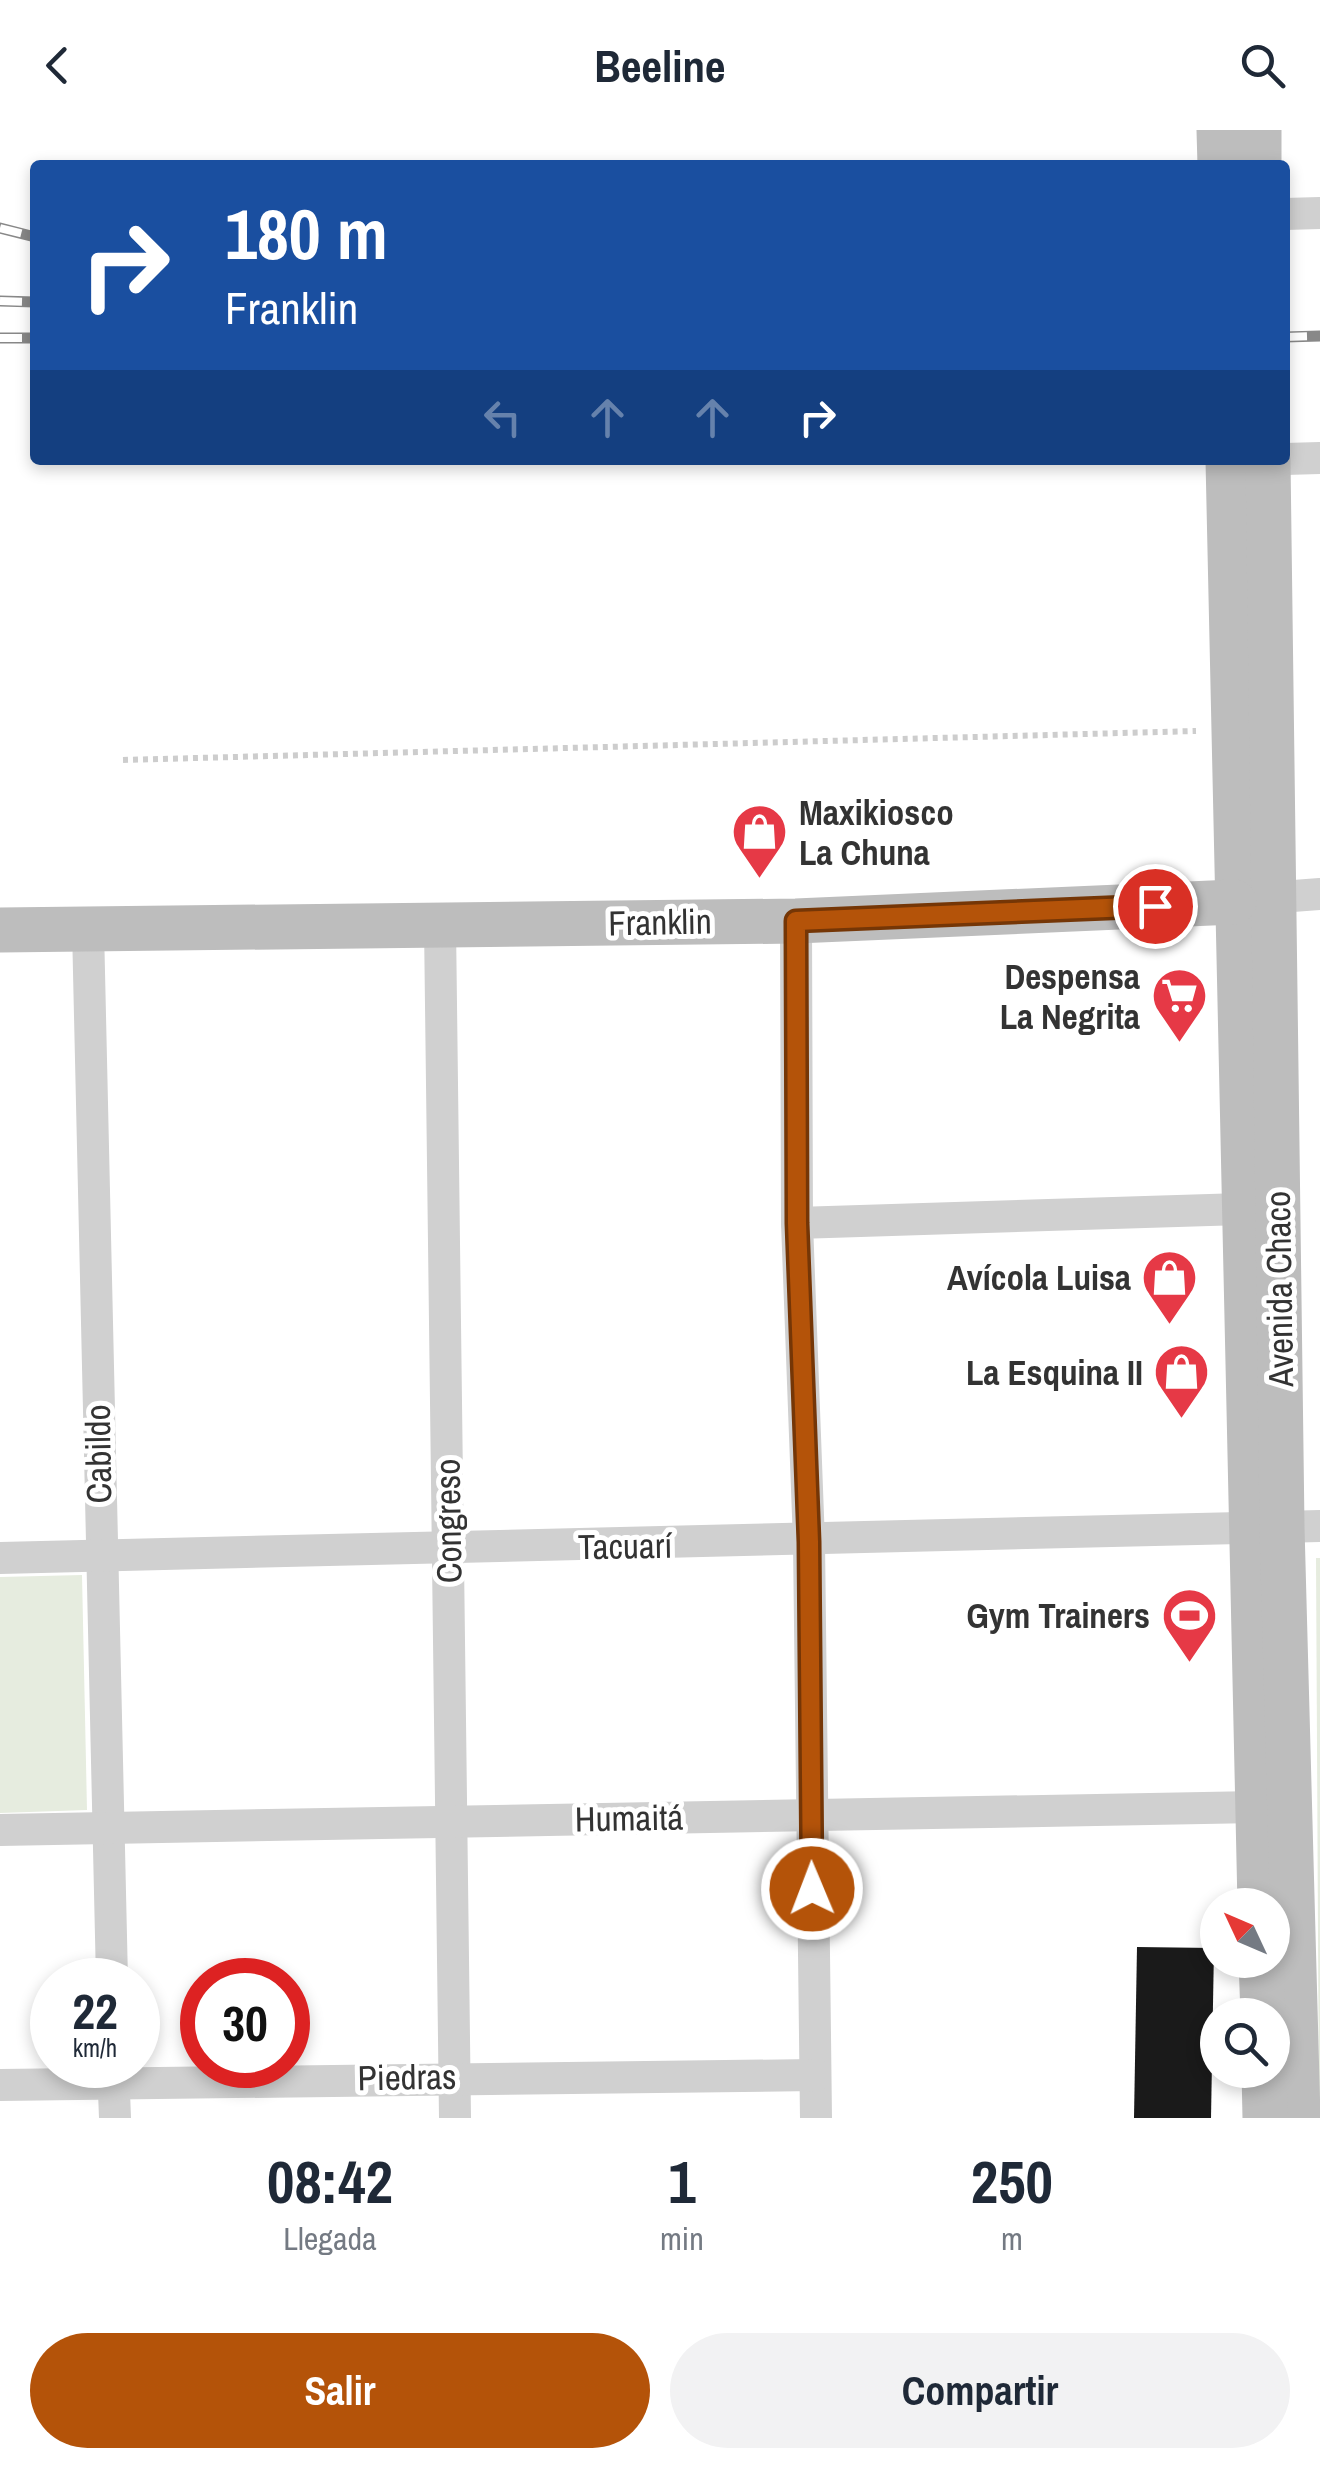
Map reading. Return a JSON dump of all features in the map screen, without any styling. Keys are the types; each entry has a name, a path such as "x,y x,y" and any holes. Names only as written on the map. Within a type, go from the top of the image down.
{"main road":[{"path":"1219,130 1220,160"},
{"path":"1259,130 1259,160"},
{"name":"Avenida Chaco","path":"1228,465 1233,730 1277,897 1242,1209 1284,1527 1257,1807 1259,1888"},
{"name":"Avenida Chaco","path":"1270,465 1284,1527 1298,2118"},
{"name":"Franklin","path":"0,930 796,921 1277,897"},
{"path":"1264,2088 1265,2118"}],"street":[{"path":"1290,214 1320,213"},
{"path":"1290,460 1320,458"},
{"path":"796,921 797,1223 809,1542 816,2118"},
{"name":"Congreso","path":"440,924 455,2118"},
{"name":"Cabildo","path":"88,928 111,1958"},
{"path":"797,1223 1242,1209"},
{"name":"Tacuarí","path":"0,1558 809,1542 1284,1527"},
{"name":"Humaitá","path":"0,1830 1257,1807"},
{"name":"Piedras","path":"160,2073 815,2074"},
{"name":"Piedras","path":"0,2085 30,2082"},
{"path":"114,2088 115,2118"}],"path":[{"path":"123,760 1233,730"}],"shaded area":[{"path":"1316,1558 1320,1558 1320,2118 1319,2118"},
{"path":"82,1575 87,1810 0,1813 0,1577"}],"building":[{"path":"1137,1947 1200,1948 1200,1978 1213,1978 1213,1998 1200,1998 1200,2088 1212,2088 1211,2118 1134,2118"}],"railway":[{"path":"0,228 30,236"},
{"path":"0,301 30,302"},
{"path":"1290,337 1320,336"},
{"path":"0,338 30,338"}],"place":[{"name":"Maxikiosco La Chuna","path":"760,881"},
{"name":"Despensa La Negrita","path":"1179,1045"},
{"name":"Avícola Luisa","path":"1170,1326"},
{"name":"La Esquina II","path":"1182,1421"},
{"name":"Gym Trainers","path":"1189,1664"}],"route":[{"path":"812,1889 809,1542 797,1223 796,921 1155,906"}]}
